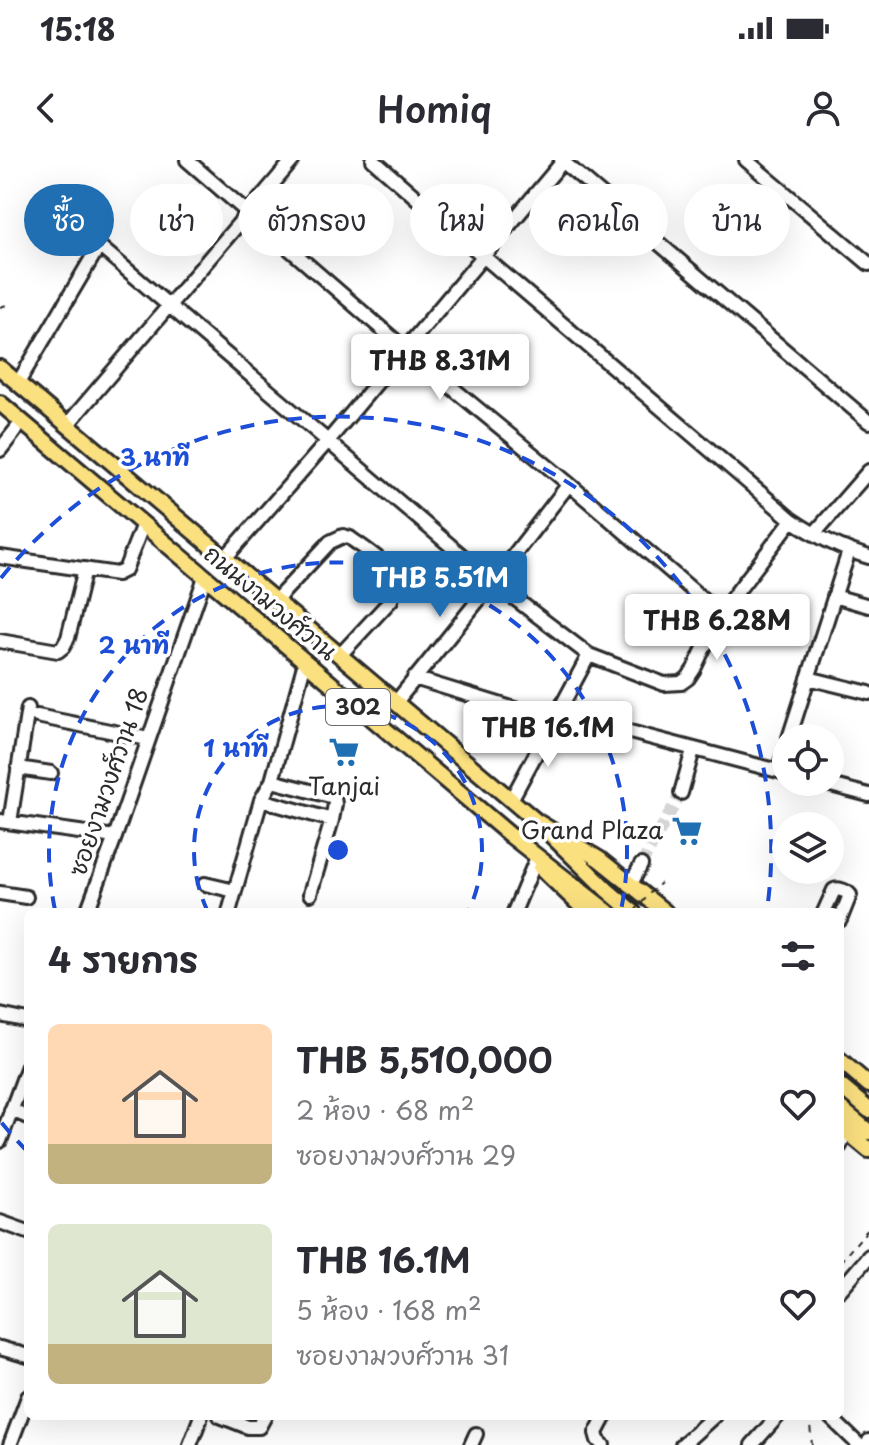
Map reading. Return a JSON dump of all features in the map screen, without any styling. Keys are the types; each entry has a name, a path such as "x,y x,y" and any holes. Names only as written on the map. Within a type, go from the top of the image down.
{"main road":[{"name":"ถนนงามวงศ์วาน","path":"0,368 536,821 629,908"},
{"name":"ถนนงามวงศ์วาน","path":"0,403 511,836 590,908"},
{"name":"ถนนงามวงศ์วาน","path":"536,821 599,859 660,908"},
{"name":"ถนนงามวงศ์วาน","path":"511,836 535,862 590,908"},
{"path":"844,1063 869,1085"},
{"path":"844,1089 869,1110"},
{"path":"844,1111 869,1132"},
{"path":"844,1129 869,1150"}],"street":[{"path":"187,160 239,204"},
{"path":"272,184 293,160"},
{"path":"373,160 410,192"},
{"path":"513,220 563,160 869,422"},
{"path":"746,160 869,264"},
{"path":"68,424 239,223"},
{"path":"18,383 99,246 493,582 589,655 664,684 681,683 688,678 720,614 792,520"},
{"path":"298,256 720,614"},
{"path":"226,557 483,256 792,520 849,551 869,557"},
{"path":"0,450 22,422"},
{"path":"814,534 869,471"},
{"path":"396,702 569,484"},
{"path":"0,557 117,574 125,570 143,524"},
{"path":"276,600 330,542 343,536 350,538 391,570 396,581 391,600 340,655"},
{"path":"793,724 849,551"},
{"path":"0,641 58,651 63,647 85,569"},
{"name":"ซอยงามวงศ์วาน 18","path":"88,908 205,577"},
{"path":"834,596 869,606"},
{"path":"511,800 589,655"},
{"path":"232,908 261,800 272,781 305,662"},
{"path":"414,678 554,721 607,726 772,770"},
{"path":"808,678 869,693"},
{"path":"115,837 5,822 33,712 148,739"},
{"path":"681,793 693,750"},
{"path":"18,768 51,773"},
{"path":"272,781 334,797 332,820 310,894"},
{"path":"844,788 869,795"},
{"path":"261,800 332,820"},
{"path":"516,908 535,862"},
{"path":"631,884 641,865"},
{"path":"205,884 235,891"},
{"path":"826,908 836,889 850,895 844,910"},
{"path":"0,893 26,897"},
{"path":"0,1015 24,1020"},
{"path":"0,1141 24,1076"},
{"path":"11,1110 24,1115"},
{"path":"0,1222 24,1231"},
{"path":"844,1285 869,1256"},
{"path":"0,1348 24,1355"},
{"path":"10,1445 24,1408"},
{"path":"190,1445 199,1420"},
{"path":"230,1420 248,1427 259,1427 263,1420"},
{"path":"603,1420 596,1433 603,1445"},
{"path":"682,1445 710,1420"},
{"path":"752,1445 774,1420"},
{"path":"833,1420 859,1445"}],"path":[{"path":"0,307 10,304"},
{"path":"638,908 661,883"},
{"path":"844,1257 869,1228"},
{"path":"809,1420 812,1445"}],"tunnel":[{"path":"641,865 681,793"}],"place":[{"name":"Tanjai","path":"344,752"},
{"name":"Grand Plaza","path":"687,831"}]}
